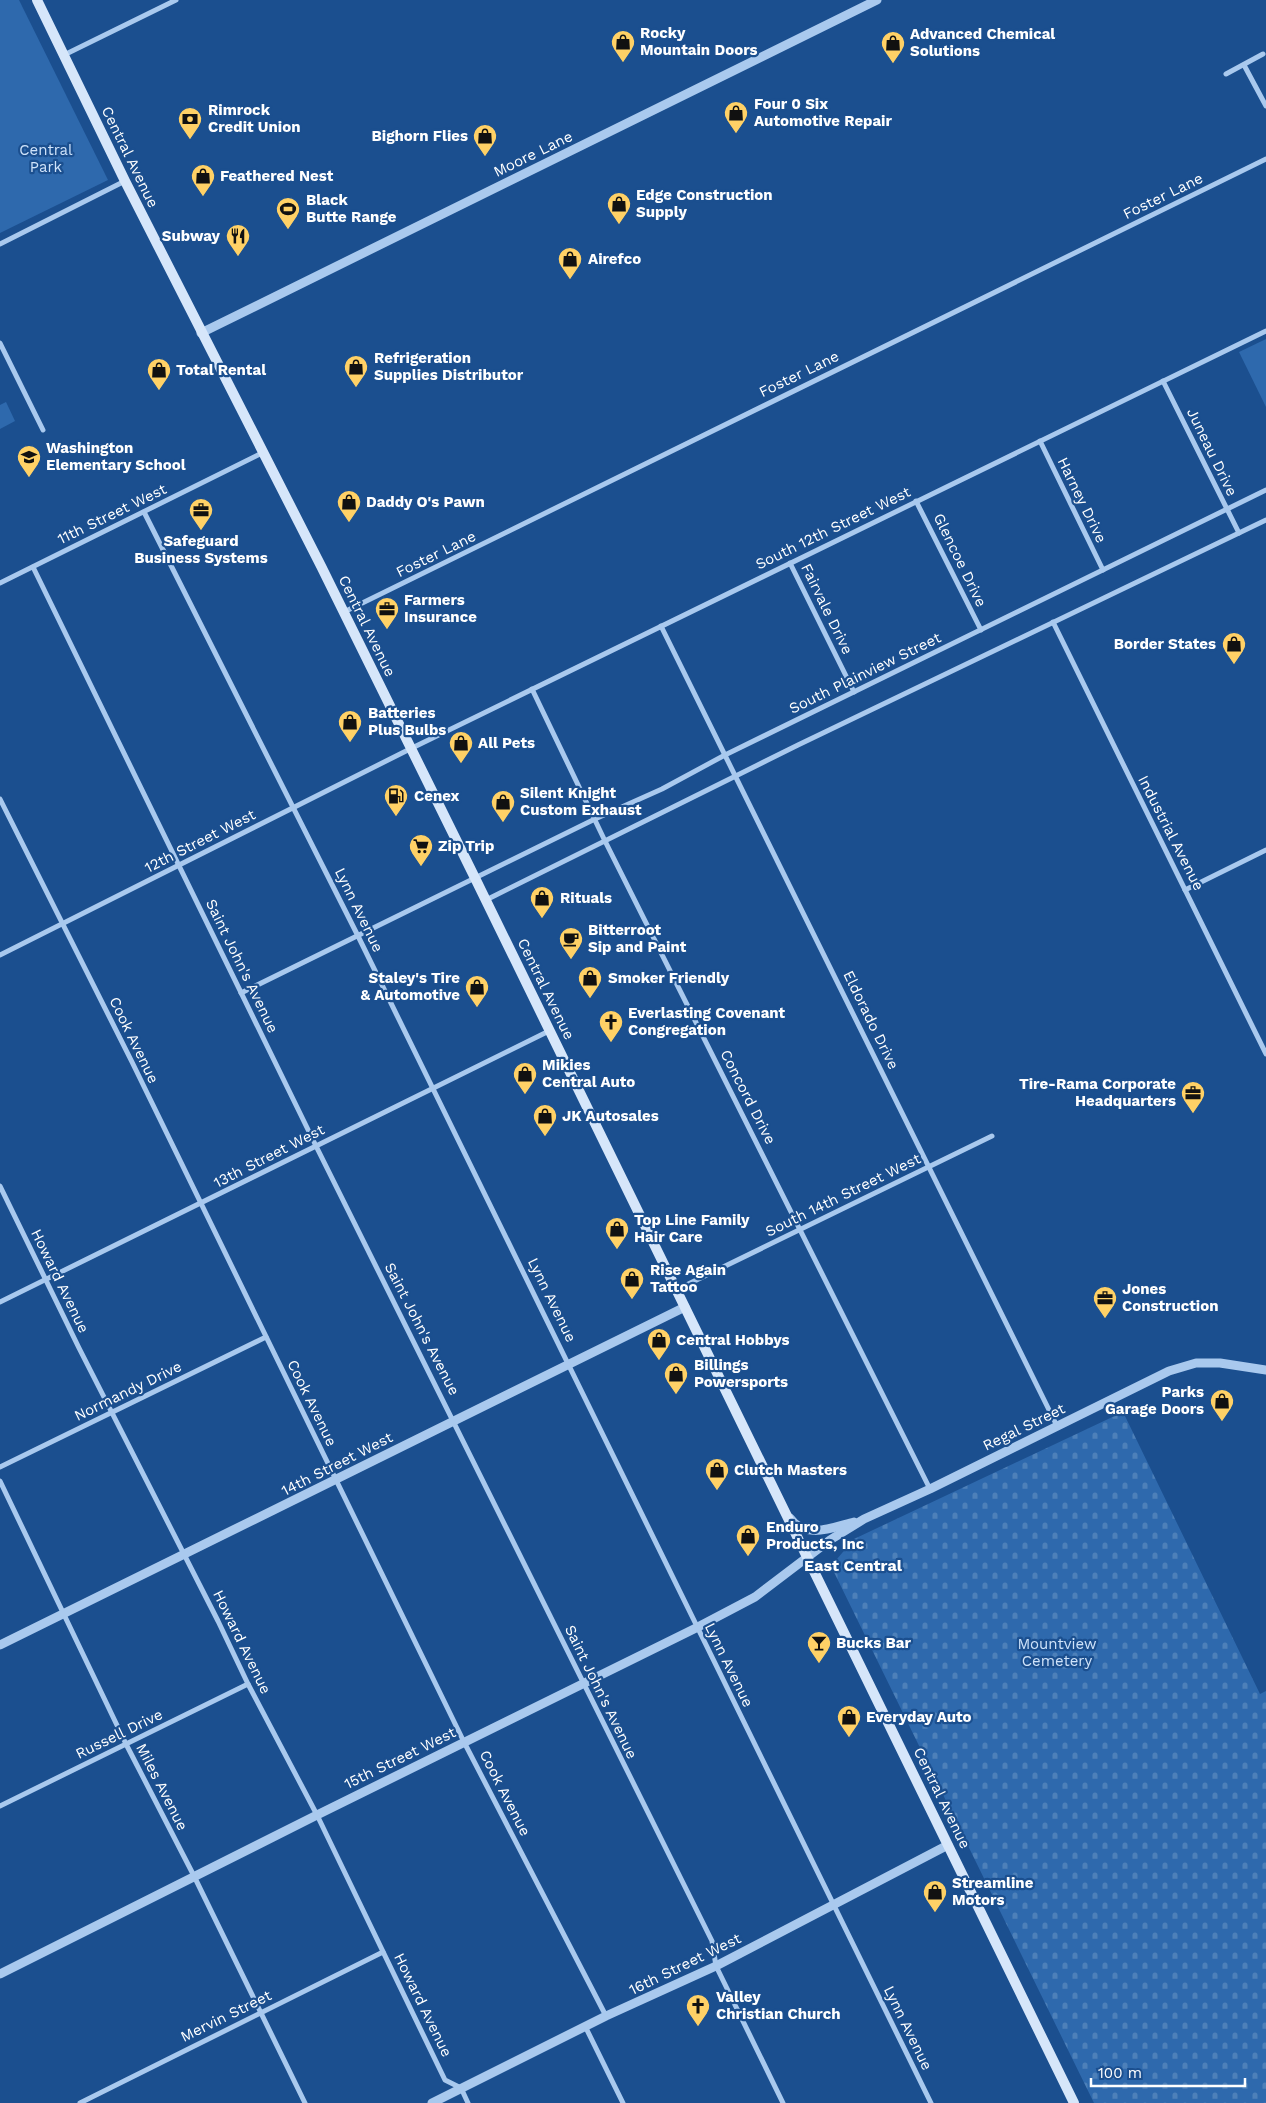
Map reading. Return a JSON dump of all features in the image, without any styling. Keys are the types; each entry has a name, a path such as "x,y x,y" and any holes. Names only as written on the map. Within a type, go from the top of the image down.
{"main road":[{"name":"Central Avenue","path":"37,0 201,333 344,612 1074,2103"}],"street":[{"path":"64,55 176,0"},
{"name":"Moore Lane","path":"201,333 877,0"},
{"path":"1226,74 1263,54"},
{"path":"1244,65 1266,106"},
{"name":"Foster Lane","path":"344,612 1266,160"},
{"path":"0,244 125,181"},
{"name":"South 12th Street West","path":"410,749 1266,331"},
{"path":"0,344 43,430"},
{"name":"Juneau Drive","path":"1163,381 1239,533"},
{"name":"Harney Drive","path":"1040,441 1103,570"},
{"name":"11th Street West","path":"0,584 262,453"},
{"name":"South Plainview Street","path":"242,992 595,819 662,789 725,755 1266,490"},
{"name":"Glencoe Drive","path":"916,501 980,630"},
{"name":"Lynn Avenue","path":"144,512 358,936 696,1628 834,1903 931,2103"},
{"path":"486,900 736,776 1266,520"},
{"name":"Fairvale Drive","path":"790,563 854,692"},
{"name":"Saint John's Avenue","path":"34,567 316,1146 454,1420 582,1684 712,1941 716,1966 783,2103"},
{"name":"Industrial Avenue","path":"1053,622 1266,1054"},
{"name":"Eldorado Drive","path":"661,626 1058,1426"},
{"name":"Concord Drive","path":"532,689 605,841 930,1490"},
{"name":"12th Street West","path":"0,955 410,749"},
{"name":"Cook Avenue","path":"0,799 132,1062 464,1742 606,2016"},
{"path":"1185,890 1266,850"},
{"name":"13th Street West","path":"0,1302 550,1031"},
{"name":"South 14th Street West","path":"676,1290 992,1136"},
{"name":"Howard Avenue","path":"0,1186 45,1280 151,1486 248,1684 317,1815 445,2080 461,2088 468,2103"},
{"name":"14th Street West","path":"0,1645 685,1307"},
{"name":"Normandy Drive","path":"0,1467 266,1338"},
{"name":"Regal Street","path":"808,1558 830,1540 864,1519 930,1490 1169,1370 1196,1363 1220,1363 1266,1370"},
{"name":"Miles Avenue","path":"0,1481 126,1744 194,1876 306,2103"},
{"path":"785,1511 799,1527 809,1530 822,1530 864,1519"},
{"name":"15th Street West","path":"0,1974 696,1628 755,1597 808,1558"},
{"name":"Russell Drive","path":"0,1806 248,1684"},
{"name":"16th Street West","path":"432,2103 606,2016 716,1966 948,1845"},
{"name":"Mervin Street","path":"80,2103 383,1952"},
{"path":"586,2026 624,2103"}],"green space":[{"name":"Central Park","path":"0,0 19,0 108,180 0,233"},
{"path":"1266,339 1266,407 1239,352"},
{"path":"6,402 15,421 0,429 0,405"},
{"name":"Mountview Cemetery","path":"1123,1412 1260,1694 1266,1691 1266,2103 1094,2103 831,1566 854,1539"}],"place":[{"name":"Rocky Mountain Doors","path":"623,63"},
{"name":"Advanced Chemical Solutions","path":"893,64"},
{"name":"Four 0 Six Automotive Repair","path":"736,134"},
{"name":"Rimrock Credit Union","path":"190,140"},
{"name":"Bighorn Flies","path":"485,157"},
{"name":"Feathered Nest","path":"203,197"},
{"name":"Edge Construction Supply","path":"619,225"},
{"name":"Black Butte Range","path":"288,230"},
{"name":"Subway","path":"238,257"},
{"name":"Airefco","path":"570,280"},
{"name":"Refrigeration Supplies Distributor","path":"356,388"},
{"name":"Total Rental","path":"159,391"},
{"name":"Washington Elementary School","path":"29,478"},
{"name":"Daddy O's Pawn","path":"349,523"},
{"name":"Safeguard Business Systems","path":"201,531"},
{"name":"Farmers Insurance","path":"387,630"},
{"name":"Border States","path":"1234,665"},
{"name":"Batteries Plus Bulbs","path":"350,743"},
{"name":"All Pets","path":"461,764"},
{"name":"Cenex","path":"396,817"},
{"name":"Silent Knight Custom Exhaust","path":"503,823"},
{"name":"Zip Trip","path":"421,867"},
{"name":"Rituals","path":"542,919"},
{"name":"Bitterroot Sip and Paint","path":"571,960"},
{"name":"Smoker Friendly","path":"590,999"},
{"name":"Staley's Tire & Automotive","path":"477,1008"},
{"name":"Everlasting Covenant Congregation","path":"611,1043"},
{"name":"Mikies Central Auto","path":"525,1095"},
{"name":"Tire-Rama Corporate Headquarters","path":"1193,1114"},
{"name":"JK Autosales","path":"545,1137"},
{"name":"Top Line Family Hair Care","path":"617,1250"},
{"name":"Rise Again Tattoo","path":"632,1300"},
{"name":"Jones Construction","path":"1105,1319"},
{"name":"Central Hobbys","path":"659,1361"},
{"name":"Billings Powersports","path":"676,1395"},
{"name":"Parks Garage Doors","path":"1222,1422"},
{"name":"Clutch Masters","path":"717,1491"},
{"name":"Enduro Products, Inc","path":"748,1557"},
{"name":"Bucks Bar","path":"819,1664"},
{"name":"Everyday Auto","path":"849,1738"},
{"name":"Streamline Motors","path":"935,1913"},
{"name":"Valley Christian Church","path":"698,2027"}],"district":[{"name":"East Central","path":"853,1565"}]}
